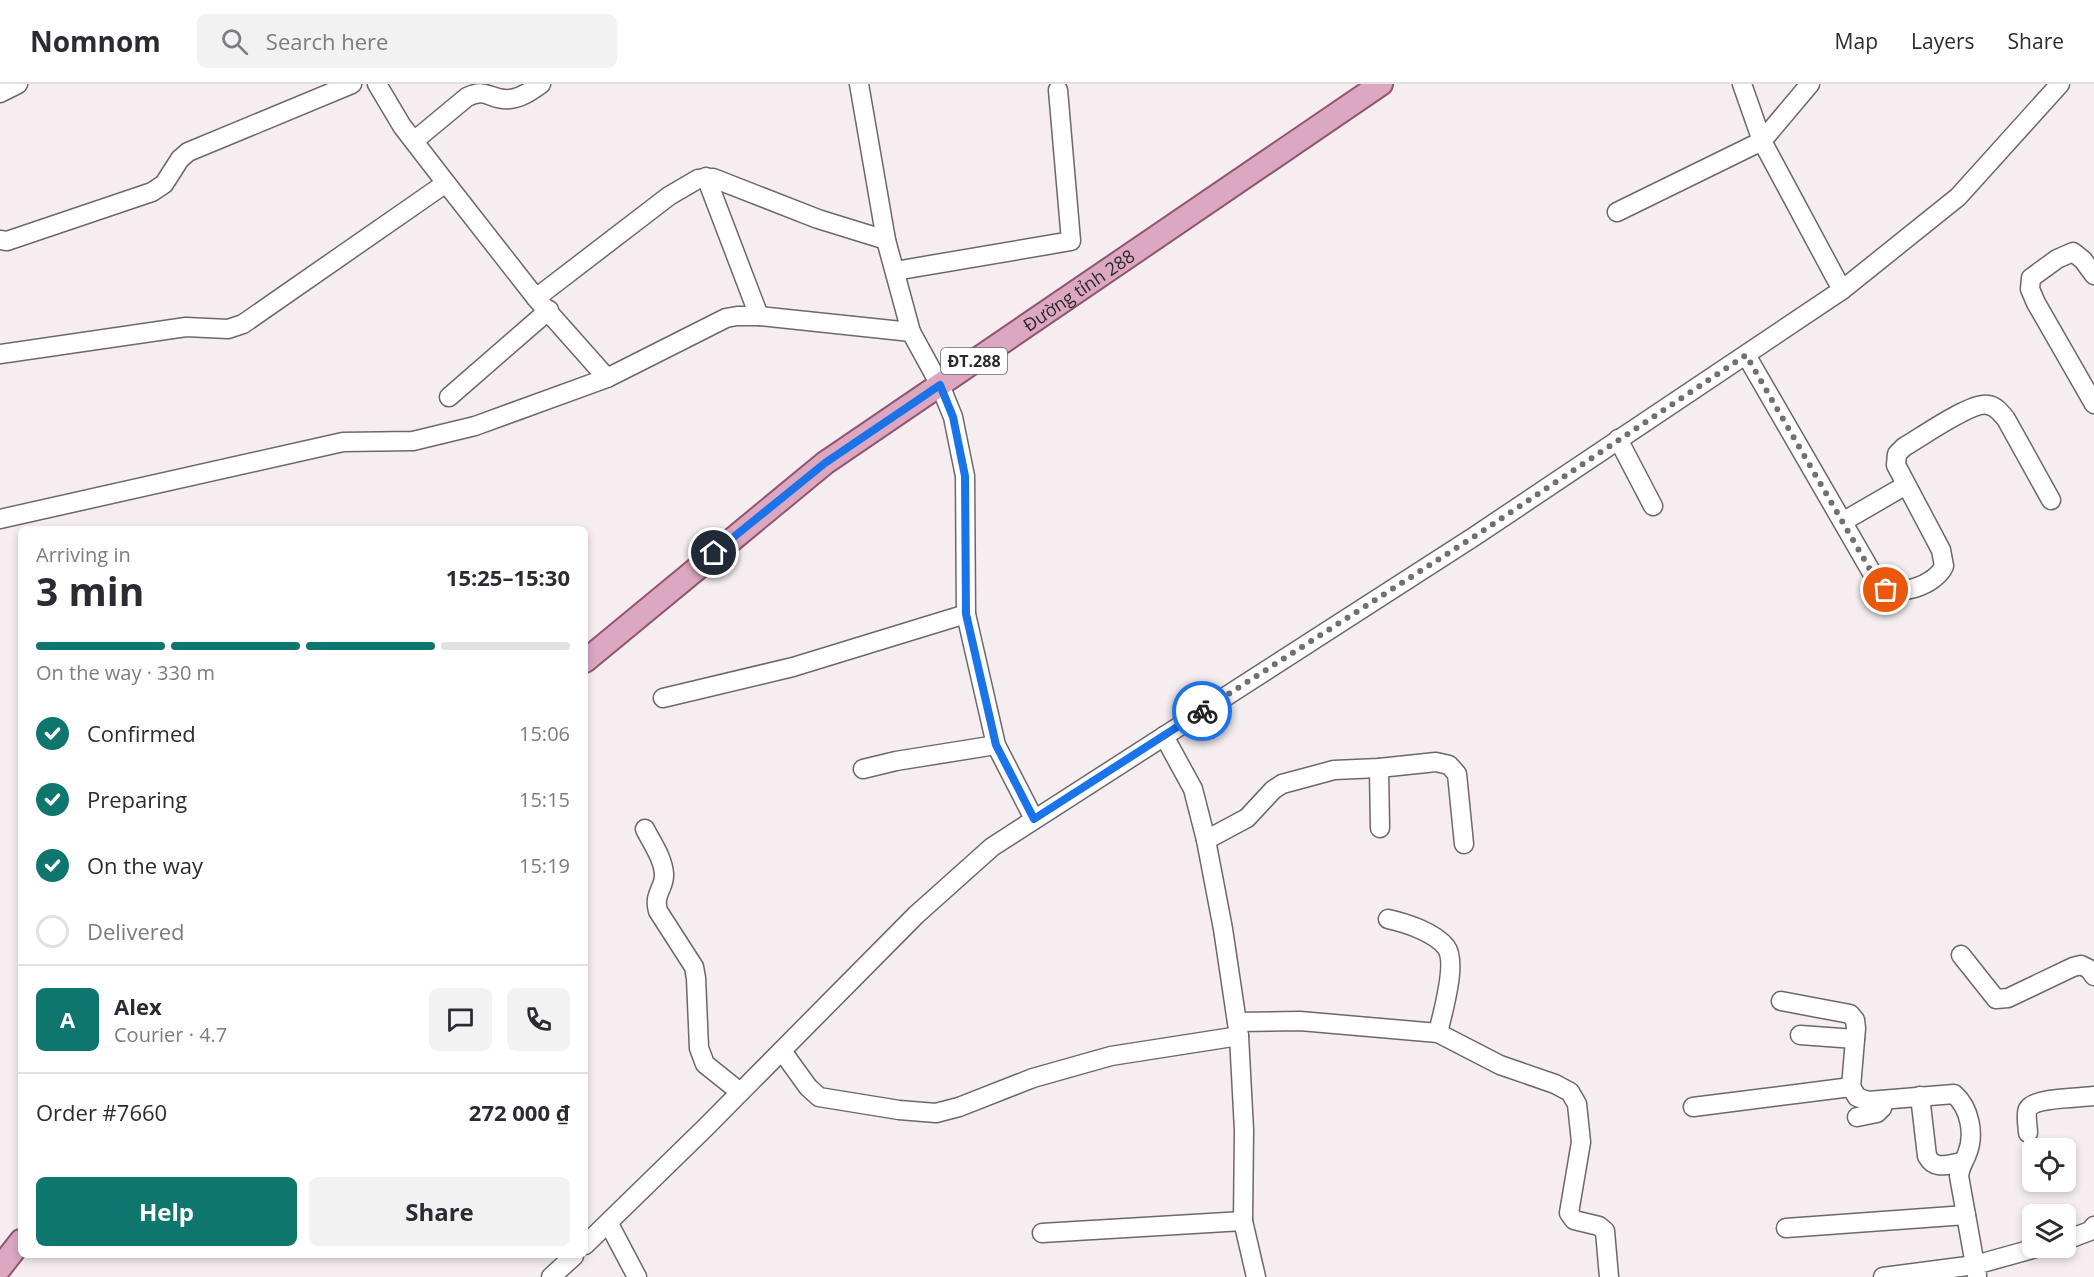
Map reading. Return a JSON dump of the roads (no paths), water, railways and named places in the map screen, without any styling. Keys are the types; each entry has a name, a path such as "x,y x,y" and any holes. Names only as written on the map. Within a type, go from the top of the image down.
{"main road":[{"name":"Đường tỉnh 288","path":"588,659 825,463 1381,84"},
{"path":"0,1268 18,1245"}],"street":[{"path":"0,93 18,84"},
{"path":"0,240 7,241 152,192 164,184 180,159 188,152 352,84"},
{"path":"377,84 402,126 446,183 542,304 607,378"},
{"path":"414,141 475,93 481,92 495,98 510,99 524,95 542,84"},
{"path":"859,84 886,240 911,332 940,385 953,417 965,476 966,614 996,745 1034,819"},
{"path":"1742,84 1762,141 1842,290"},
{"path":"1617,212 1762,141 1810,84"},
{"path":"588,1242 609,1224 916,915 992,847 1475,536 1842,290 1958,197 2060,84"},
{"path":"895,272 1071,241 1058,90"},
{"path":"706,177 759,316"},
{"path":"449,397 542,304 669,196 698,179 713,178 818,219 886,240"},
{"path":"0,354 186,327 228,329 243,324 446,183"},
{"path":"2094,275 2083,260 2073,252 2057,259 2031,278 2030,289 2094,404"},
{"path":"0,519 343,442 413,441 475,426 607,378 726,318 759,316 911,332"},
{"path":"1746,355 1879,585 1886,590 1903,592 1937,577 1944,566 1941,550 1905,485 1895,460 1897,454 1904,447 1972,407 1989,405 2007,419 2051,500"},
{"path":"1618,439 1653,506"},
{"path":"1844,521 1905,485"},
{"path":"663,698 793,667 966,614"},
{"path":"1164,736 1193,789 1206,840 1238,1029 1244,1130 1243,1221 1256,1277"},
{"path":"863,769 896,761 996,745"},
{"path":"1206,840 1247,818 1273,790 1282,784 1334,770 1436,762 1449,765 1457,774 1464,844"},
{"path":"1379,768 1380,828"},
{"path":"645,829 662,862 664,876 655,902 658,911 694,967 699,1048 705,1064 740,1092"},
{"path":"1388,919 1436,938 1448,949 1451,969 1437,1033"},
{"path":"1961,955 1992,995 2001,1000 2073,967 2081,965 2089,969 2094,976"},
{"path":"1781,1000 1850,1014 1855,1020 1851,1087 1860,1099 1868,1101 1949,1094 1954,1094 1959,1098 1969,1120 1972,1138 1959,1169 1959,1176 1976,1271"},
{"path":"782,1051 808,1087 819,1097 899,1110 936,1113 959,1107 1033,1078 1111,1056 1238,1029 1300,1021 1437,1033 1500,1065 1555,1084 1570,1092 1576,1104 1581,1142 1569,1213 1574,1220 1599,1226 1605,1231 1609,1277"},
{"path":"1800,1035 1855,1039"},
{"path":"1693,1107 1851,1087"},
{"path":"1920,1096 1927,1156 1931,1163 1935,1166 1963,1162"},
{"path":"2028,1133 2028,1108 2036,1102 2094,1096"},
{"path":"1857,1118 1877,1113 1882,1108 1884,1100"},
{"path":"1786,1227 1966,1215"},
{"path":"1042,1233 1243,1221"},
{"path":"609,1224 637,1277"},
{"path":"2076,1236 2090,1231 2094,1226"},
{"path":"1883,1277 1976,1271 2022,1253"},
{"path":"551,1277 572,1258"}]}
